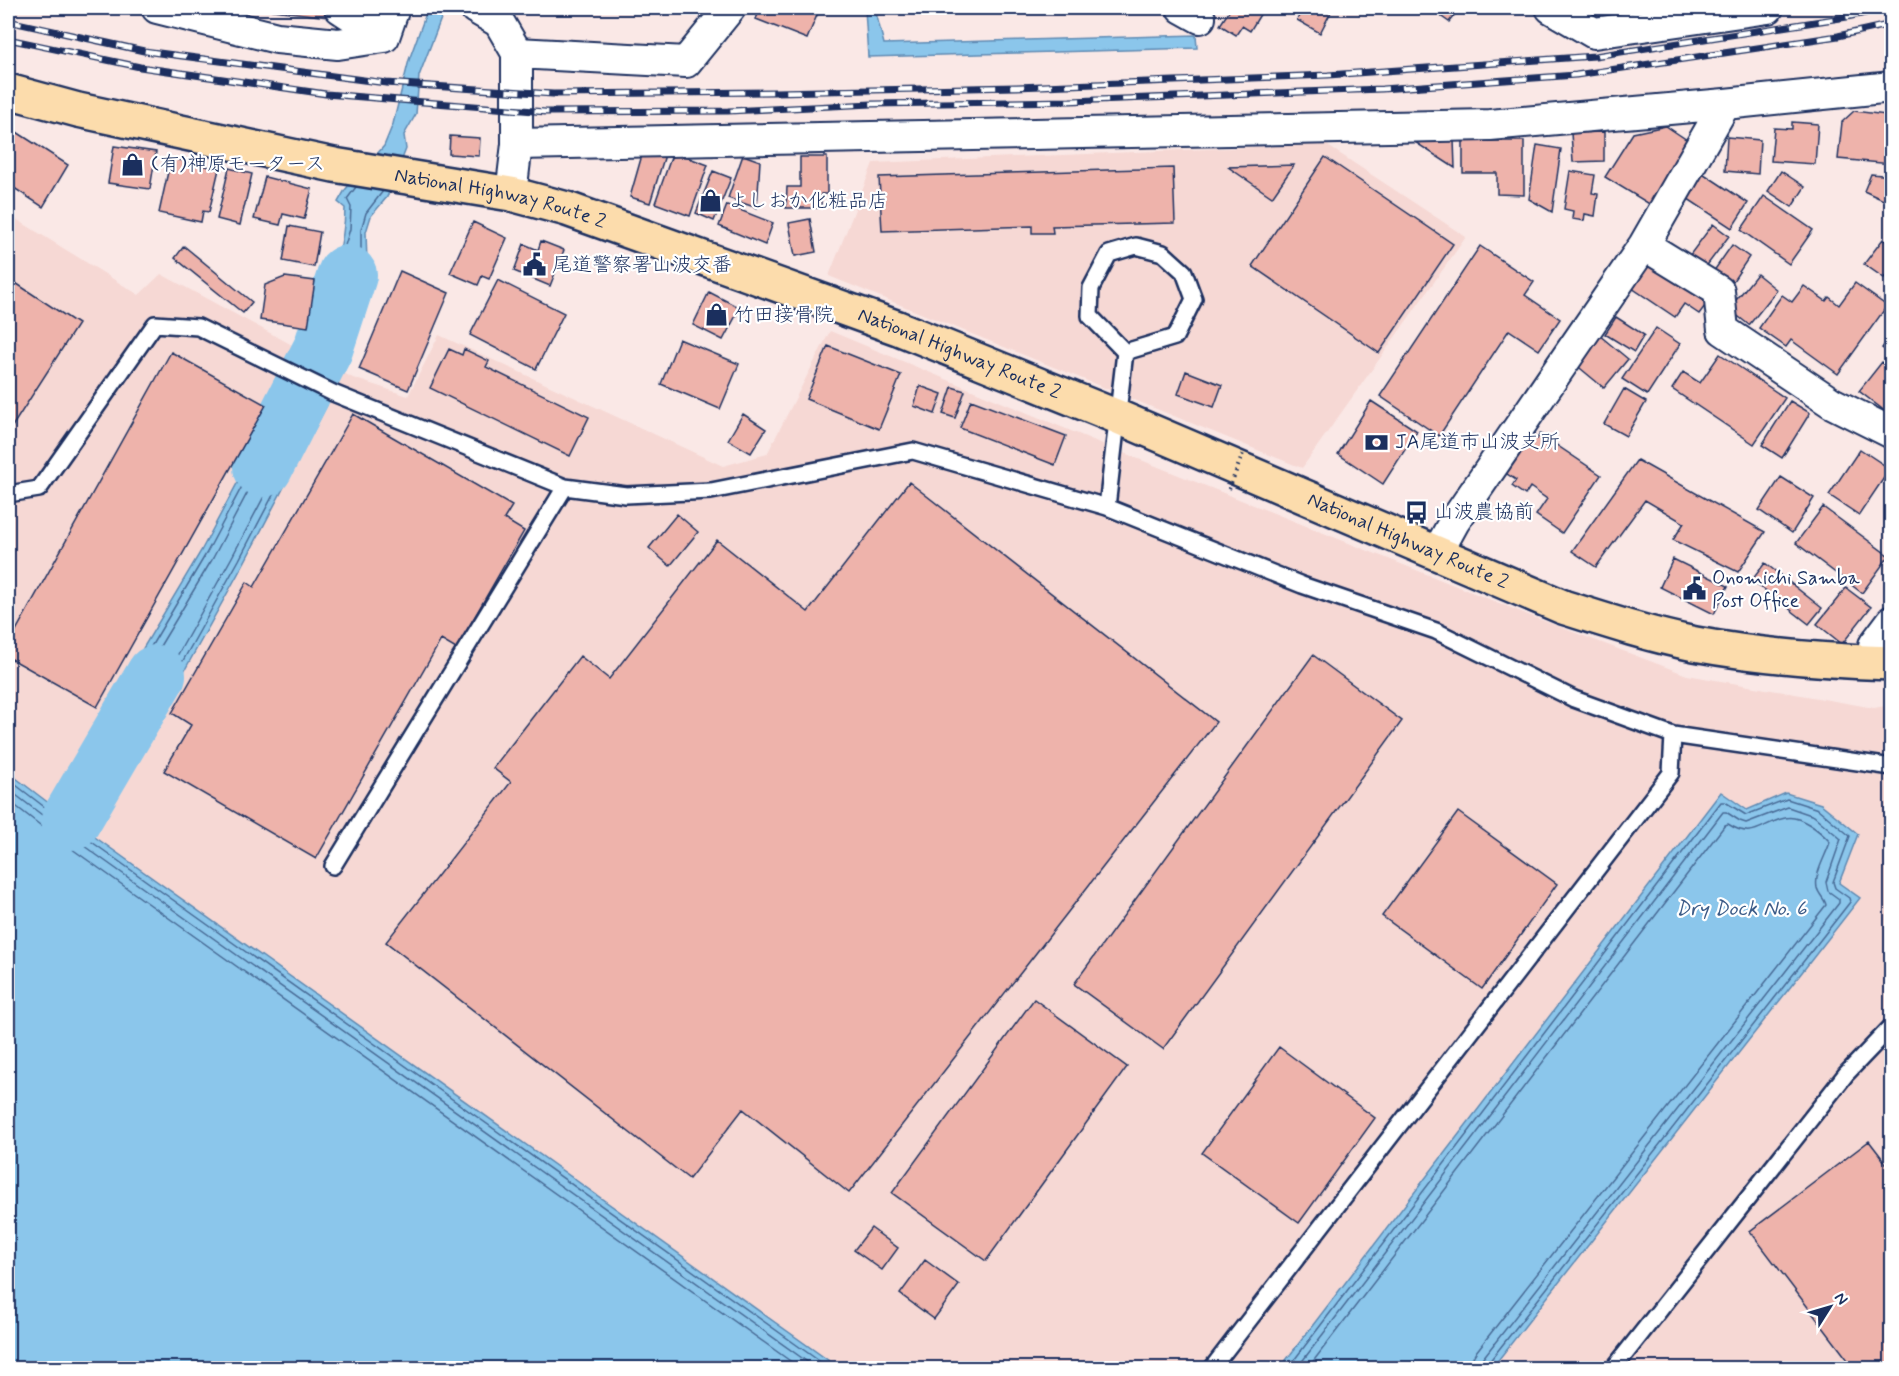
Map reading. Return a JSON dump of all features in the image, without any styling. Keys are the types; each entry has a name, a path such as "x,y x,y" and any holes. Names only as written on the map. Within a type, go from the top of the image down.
{"highway":[{"name":"National Highway Route 2","path":"8,91 78,110 334,165 511,194 567,209 898,328 1118,417 1563,607 1628,628 1695,644 1830,661 1892,663"}],"street":[{"path":"157,8 277,38 338,44 384,36"},
{"path":"340,8 384,36"},
{"path":"384,36 394,8"},
{"path":"475,8 499,22 517,53 517,144 511,194"},
{"path":"517,53 686,62 730,8"},
{"path":"1551,8 1594,33 1768,8"},
{"path":"517,144 1490,125 1892,87"},
{"path":"1437,554 1454,522 1644,246 1725,104"},
{"path":"1644,246 1719,291 1723,330 1832,403 1892,433"},
{"path":"1892,621 1874,645 1892,658"}],"lane":[{"path":"1136,246 1163,253 1184,272 1194,299 1175,338 1125,352 1090,316 1091,288 1109,254 1136,246"},
{"path":"8,494 39,489 155,324 198,327 333,393 565,487 626,495 711,491 913,451 1107,507 1302,585 1436,631 1574,699 1673,735 1892,767"},
{"path":"1107,507 1125,352"},
{"path":"333,866 565,487"},
{"path":"1212,1368 1671,773 1673,735"},
{"path":"1614,1368 1846,1074 1892,1026"}],"path":[{"path":"1229,489 1244,451"}],"shaded area":[{"path":"1325,144 1466,237 1302,468 829,276 873,163"},
{"path":"8,214 139,295 161,274 353,378 408,396 439,335 723,466 767,454 830,331 1141,460 1536,618 1687,675 1874,708 1891,705 1891,1368 839,1368 71,820 8,772"}],"water":[{"path":"428,8 445,8 419,76 416,114 404,135 406,149 387,197 371,216 366,232 367,263 361,300 340,361 308,346 332,278 341,243 345,208 338,202 345,190 384,146 393,124 409,60"},
{"path":"865,9 875,9 884,44 1196,35 1197,48 868,57"},
{"path":"288,388 327,405 244,563 136,758 92,734 201,551"},
{"path":"8,772 71,820 839,1368 8,1368"},
{"name":"Dry Dock No. 6","path":"1721,792 1747,810 1786,793 1821,804 1858,834 1839,883 1860,898 1492,1368 1280,1368"}],"building":[{"path":"273,8 319,8 336,18 272,10"},
{"path":"756,8 820,8 807,39 756,19 758,14 754,12"},
{"path":"1231,8 1264,8 1250,31 1242,26 1236,35 1220,25"},
{"path":"1303,8 1333,8 1320,33 1297,20"},
{"path":"1429,8 1460,8 1449,22"},
{"path":"1592,8 1683,8 1681,10 1598,11"},
{"path":"1887,108 1892,109 1892,164 1838,159 1842,122 1854,111 1886,115"},
{"path":"1792,122 1818,124 1815,164 1771,161 1774,128 1792,129"},
{"path":"1666,126 1690,142 1651,205 1605,177 1633,133"},
{"path":"12,129 68,165 43,207 8,184 8,136"},
{"path":"1604,132 1604,161 1573,162 1571,133"},
{"path":"450,136 480,138 479,156 449,154"},
{"path":"1407,137 1454,140 1455,168"},
{"path":"1727,137 1760,140 1758,174 1725,171"},
{"path":"1463,141 1524,141 1524,195 1497,194 1497,173 1463,173"},
{"path":"1537,145 1561,149 1552,212 1529,199"},
{"path":"114,146 156,152 150,189 108,183"},
{"path":"644,148 665,155 650,203 630,197"},
{"path":"673,152 708,165 690,216 655,203"},
{"path":"743,155 760,161 757,208 728,198"},
{"path":"800,157 827,157 827,194 821,194 821,208 786,208 787,187 800,187"},
{"path":"1325,157 1453,244 1379,353 1252,266"},
{"path":"171,158 219,169 209,212 203,211 201,222 159,213"},
{"path":"1294,165 1272,197 1228,167"},
{"path":"229,168 252,174 240,225 217,219"},
{"path":"1173,168 1175,223 1052,226 1053,233 1032,233 1032,226 882,231 879,177"},
{"path":"713,171 731,178 714,221 696,213"},
{"path":"1570,171 1595,175 1592,193 1598,194 1595,216 1585,214 1584,221 1572,219 1573,211 1564,209"},
{"path":"1781,171 1805,187 1792,207 1768,191"},
{"path":"1701,172 1748,203 1732,228 1685,197"},
{"path":"1871,174 1892,176 1892,204 1864,191"},
{"path":"265,177 312,189 304,219 283,214 280,225 254,219"},
{"path":"1764,196 1813,230 1789,264 1741,230"},
{"path":"727,205 773,223 765,245 719,226"},
{"path":"810,219 816,252 795,256 789,223"},
{"path":"473,222 507,238 489,279 482,276 478,285 450,273"},
{"path":"1713,224 1729,236 1705,268 1689,256"},
{"path":"289,226 320,232 314,267 283,261"},
{"path":"1883,239 1892,246 1892,268 1884,278 1864,264"},
{"path":"541,241 564,250 550,286 514,271 524,244 538,250"},
{"path":"1732,245 1749,257 1729,287 1711,275"},
{"path":"184,246 252,302 243,313 175,258"},
{"path":"1480,246 1534,282 1525,295 1560,319 1539,350 1509,330 1439,436 1380,396"},
{"path":"1653,258 1711,298 1699,314 1684,304 1675,317 1632,288"},
{"path":"400,271 449,293 408,390 359,369"},
{"path":"1757,274 1777,290 1749,325 1729,309"},
{"path":"285,277 315,281 308,327 260,320 265,285"},
{"path":"8,278 78,324 8,433"},
{"path":"498,280 564,313 536,369 470,335"},
{"path":"1855,283 1887,306 1838,374 1791,340 1786,347 1759,328 1782,295 1792,302 1804,286 1826,301 1829,297 1839,305"},
{"path":"709,292 740,308 723,340 693,325"},
{"path":"1616,317 1644,335 1634,352 1605,334"},
{"path":"1656,328 1680,344 1647,395 1622,379"},
{"path":"1892,334 1892,355 1882,348"},
{"path":"1599,335 1628,359 1604,388 1575,364"},
{"path":"679,339 739,364 720,409 661,384"},
{"path":"828,346 901,375 879,429 806,399"},
{"path":"449,349 462,355 464,349 489,361 486,367 589,417 570,456 430,388"},
{"path":"171,352 266,405 97,707 8,657 8,645"},
{"path":"1720,354 1785,398 1754,444 1672,389 1683,372 1700,383"},
{"path":"1882,362 1892,370 1892,412 1890,415 1859,391"},
{"path":"1186,371 1222,385 1214,407 1178,394"},
{"path":"920,386 942,394 935,414 914,406"},
{"path":"952,387 965,391 955,418 943,414"},
{"path":"1624,389 1646,402 1626,436 1604,424"},
{"path":"971,400 1066,436 1055,465 960,428"},
{"path":"1371,401 1417,431 1383,484 1338,454"},
{"path":"1790,401 1810,413 1782,458 1762,445"},
{"path":"353,414 512,506 504,519 524,531 456,649 441,640 316,859 164,771 191,725 172,713 247,582 254,587"},
{"path":"743,414 766,429 751,453 728,440"},
{"path":"1529,434 1537,439 1540,434 1601,475 1562,533 1536,515 1547,499 1530,487 1525,495 1512,486 1516,480 1504,472"},
{"path":"1860,449 1890,469 1859,515 1829,495"},
{"path":"1637,460 1765,532 1738,572 1673,540 1684,523 1645,500 1596,567 1572,551"},
{"path":"1781,477 1814,498 1792,533 1759,510"},
{"path":"909,482 1216,722 849,1193 743,1109 689,1179 386,942 511,782 493,768 580,656 609,679 717,540 808,612"},
{"path":"1823,507 1889,556 1862,593 1796,543"},
{"path":"677,514 698,532 670,566 649,548"},
{"path":"1673,559 1728,586 1714,614 1660,587"},
{"path":"1765,563 1822,608 1809,624 1752,580"},
{"path":"1846,588 1871,607 1842,644 1817,624"},
{"path":"1313,655 1402,721 1163,1049 1074,984"},
{"path":"1458,812 1557,884 1482,989 1382,916"},
{"path":"1034,999 1127,1067 986,1261 892,1193"},
{"path":"1279,1047 1375,1118 1299,1223 1202,1153"},
{"path":"1869,1141 1892,1171 1892,1368 1854,1368 1750,1231"},
{"path":"871,1228 898,1248 882,1270 854,1250"},
{"path":"925,1260 959,1285 934,1319 900,1294"}],"waterway":[{"path":"263,467 323,349 347,275"},
{"path":"71,820 156,675"}],"railway":[{"path":"8,21 144,51 386,83 553,94 1016,87 1328,75 1595,56 1847,17 1887,8"},
{"path":"8,39 140,67 326,94 546,112 728,111 872,104 1070,101 1382,89 1576,75 1838,36 1892,24"}],"place":[{"name":"(有)神原モータース","path":"133,164"},
{"name":"よしおか化粧品店","path":"710,201"},
{"name":"尾道警察署山波交番","path":"534,265"},
{"name":"竹田接骨院","path":"716,315"},
{"name":"JA尾道市山波支所","path":"1377,442"},
{"name":"山波農協前","path":"1416,512"},
{"name":"Onomichi Samba Post Office","path":"1694,589"}]}
